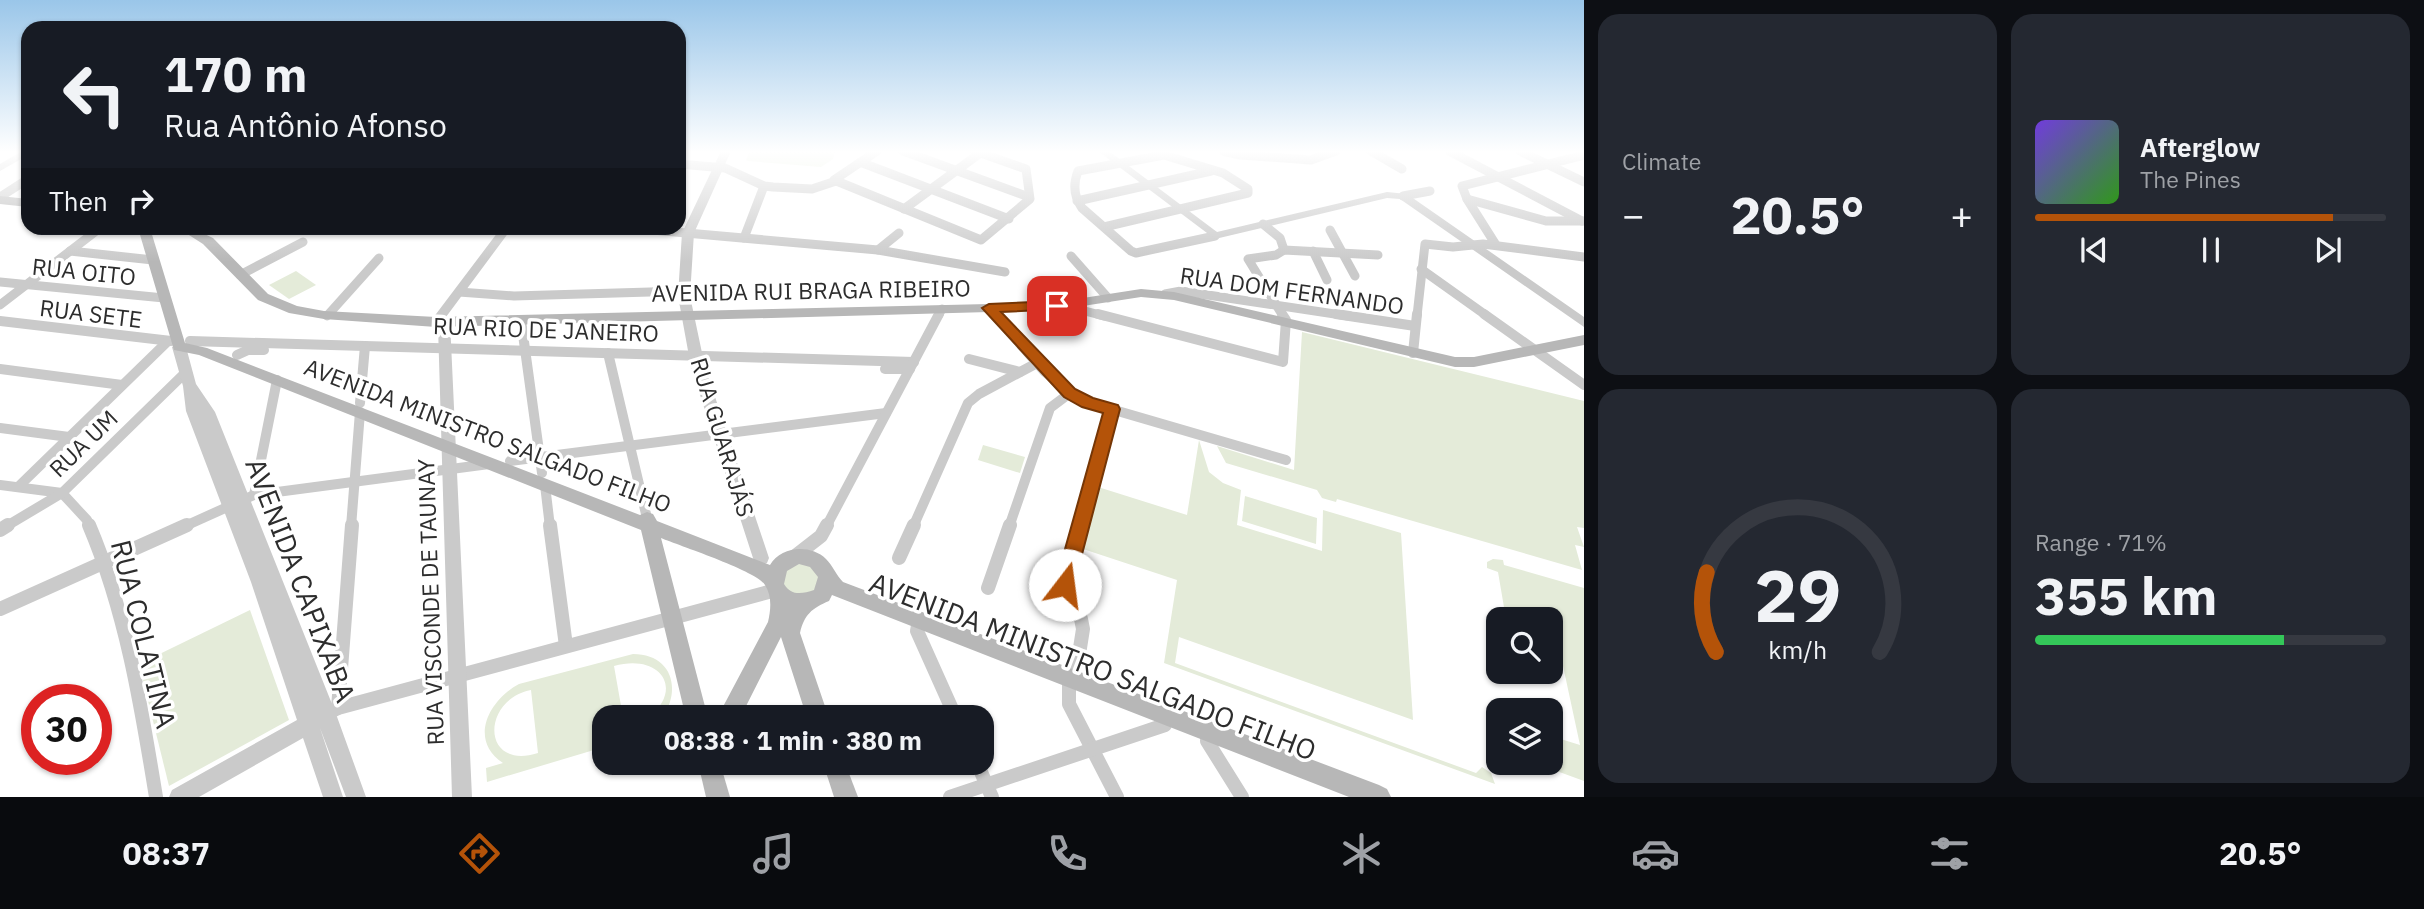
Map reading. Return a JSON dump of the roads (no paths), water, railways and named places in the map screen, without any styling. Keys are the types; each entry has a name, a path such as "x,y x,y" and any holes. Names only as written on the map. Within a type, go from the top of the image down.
{"main road":[{"path":"0,199 21,201"},
{"name":"AVENIDA CAPIXABA","path":"146,235 178,343"},
{"name":"AVENIDA RUI BRAGA RIBEIRO","path":"203,235 257,293 277,304 304,313 327,316 440,322 989,308 1062,305 1141,293 1165,294 1413,353 1468,363 1584,340"},
{"name":"AVENIDA MINISTRO SALGADO FILHO","path":"178,343 208,344 447,442 542,472 765,571 776,588"},
{"name":"AVENIDA MINISTRO SALGADO FILHO","path":"178,343 360,408"},
{"name":"AVENIDA MINISTRO SALGADO FILHO","path":"447,442 490,464 542,472"},
{"path":"648,520 694,705"},
{"name":"AVENIDA MINISTRO SALGADO FILHO","path":"648,520 775,563 788,560"},
{"path":"735,705 780,615 776,569 788,560 813,560 826,574 824,592 796,612 791,622 793,647 813,705"},
{"name":"AVENIDA MINISTRO SALGADO FILHO","path":"826,574 836,588 918,625 1207,736 1379,797"},
{"path":"776,588 789,601 811,601"},
{"name":"AVENIDA MINISTRO SALGADO FILHO","path":"811,601 835,599 918,625"},
{"path":"768,641 782,639 793,647"},
{"name":"AVENIDA MINISTRO SALGADO FILHO","path":"1207,736 1349,797"},
{"path":"712,775 718,797"},
{"path":"838,775 846,797"}],"street":[{"path":"0,199 15,188"},
{"path":"708,188 688,233 878,250 1004,272"},
{"path":"744,238 763,188"},
{"path":"791,188 817,188"},
{"path":"853,188 981,240 1028,203 1029,188"},
{"path":"1006,188 1030,197"},
{"path":"1077,188 1077,201 1131,251 1140,254 1387,195 1403,196 1430,191"},
{"path":"1077,201 1135,188"},
{"path":"1153,188 1215,236"},
{"path":"1104,227 1247,193 1247,188"},
{"path":"1461,188 1496,245"},
{"path":"1520,188 1583,221"},
{"path":"904,209 931,189 1009,219"},
{"path":"1403,196 1584,323"},
{"path":"1466,199 1546,221 1583,221"},
{"path":"1263,224 1280,238 1284,250"},
{"path":"1330,230 1355,276"},
{"name":"RUA GUARAJÁS","path":"688,233 684,292 697,360 761,558"},
{"path":"878,250 899,233"},
{"path":"0,305 91,235"},
{"path":"440,322 501,235"},
{"path":"240,275 303,242"},
{"path":"1413,353 1425,244 1453,247 1470,243 1496,245 1584,257"},
{"path":"1062,305 1283,362 1287,323 1248,260 1250,257 1276,254 1284,250 1378,255"},
{"path":"70,251 153,260"},
{"path":"1313,251 1327,280"},
{"path":"1568,255 1584,265"},
{"path":"1071,256 1108,298"},
{"path":"327,316 379,258"},
{"path":"1421,269 1584,386"},
{"name":"RUA OITO","path":"0,282 164,298"},
{"name":"RUA DOM FERNANDO","path":"1165,294 1181,291 1415,326"},
{"path":"459,292 522,296 684,292"},
{"path":"989,308 1069,393 1087,403 1286,460"},
{"path":"788,560 821,536 942,309"},
{"path":"521,320 566,646"},
{"name":"RUA SETE","path":"0,321 178,343"},
{"name":"RUA VISCONDE DE TAUNAY","path":"440,322 444,352 462,797"},
{"path":"18,487 122,385 178,343"},
{"name":"RUA RIO DE JANEIRO","path":"178,343 912,366"},
{"name":"AVENIDA CAPIXABA","path":"178,343 193,411 242,500 332,711 356,797"},
{"name":"RUA RIO DE JANEIRO","path":"237,355 253,349 364,349"},
{"path":"332,711 364,349"},
{"path":"609,357 648,520"},
{"path":"969,359 1020,372"},
{"path":"899,558 968,403 979,394 1039,362"},
{"path":"0,369 122,385"},
{"name":"RUA UM","path":"0,530 62,493 188,380"},
{"path":"242,500 277,380"},
{"path":"988,589 1051,405 1069,393"},
{"path":"1112,409 1065,585 1065,596 1079,616 1083,631 1069,683 1069,704 1117,797"},
{"path":"542,472 630,446 886,413"},
{"path":"0,428 69,437"},
{"path":"0,609 242,500 353,481 490,464"},
{"path":"0,485 62,493"},
{"name":"RUA COLATINA","path":"62,493 87,520 105,563 137,681 156,797"},
{"name":"AVENIDA CAPIXABA","path":"242,500 260,582 332,797"},
{"path":"821,536 820,553 826,574"},
{"path":"178,797 332,711 776,588"},
{"path":"918,625 951,705"},
{"path":"950,797 989,791 1166,720"},
{"path":"1207,736 1242,797"}]}
